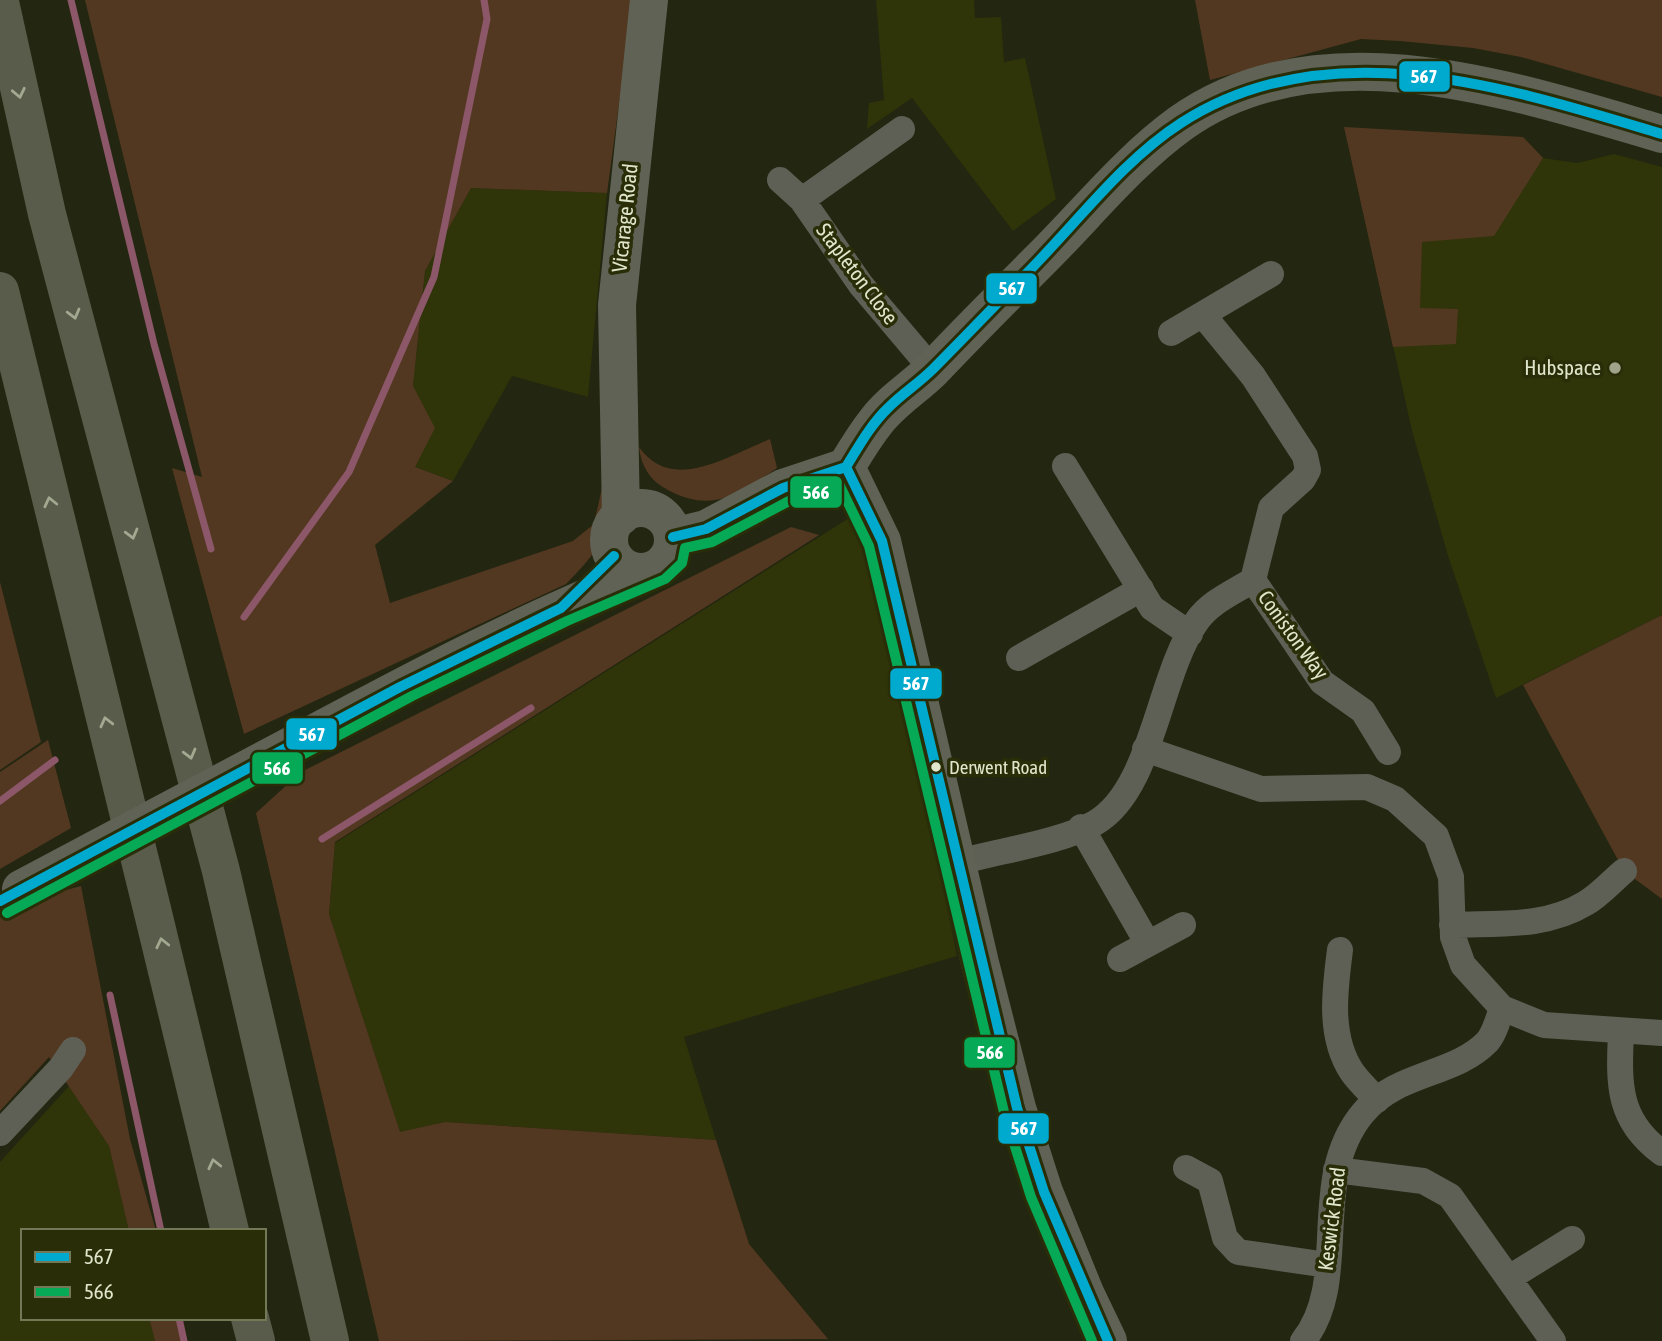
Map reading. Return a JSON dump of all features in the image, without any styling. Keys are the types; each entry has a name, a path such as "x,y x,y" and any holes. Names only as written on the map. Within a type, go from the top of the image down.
{"highway":[{"path":"0,2 47,214 221,871 330,1341"},
{"path":"0,291 63,556 151,899 230,1229"},
{"path":"251,1320 256,1341"}],"main road":[{"name":"Vicarage Road","path":"634,513 618,436 617,304 649,0"},
{"path":"673,537 706,529 783,488 846,467 876,421 932,369 1126,170 1182,122 1235,94 1267,83 1360,72 1441,77 1535,96 1662,134"},
{"path":"846,467 882,541 956,863 1025,1132 1044,1192 1085,1293 1108,1341"},
{"path":"10,895 406,684 561,608 651,571 670,555 673,537 666,520 634,513 610,539 614,556 630,570 651,571"},
{"path":"561,608 614,556"}],"street":[{"path":"802,200 902,129"},
{"name":"Stapleton Close","path":"780,180 802,200 861,285 932,369"},
{"path":"1171,333 1271,274"},
{"path":"956,863 1095,822 1117,801 1136,777 1189,634 1210,606 1253,580 1271,508 1303,479 1308,470 1305,456 1253,376 1203,315"},
{"path":"1065,466 1152,608 1189,634"},
{"name":"Coniston Way","path":"1253,580 1322,682 1363,711 1388,752"},
{"path":"1019,659 1141,589"},
{"path":"1145,749 1261,789 1367,787 1395,799 1436,836 1451,877 1452,925 1462,965 1502,1008 1544,1025 1662,1033"},
{"path":"1081,827 1148,944"},
{"path":"1452,925 1535,922 1560,916 1588,902 1624,870"},
{"path":"1120,959 1183,925"},
{"path":"1340,950 1335,988 1335,1020 1351,1071 1377,1100"},
{"name":"Keswick Road","path":"1303,1341 1320,1306 1327,1265 1330,1203 1336,1170 1343,1148 1363,1113 1392,1087 1465,1058 1487,1042 1502,1008"},
{"path":"1621,1031 1621,1094 1637,1130 1662,1153"},
{"path":"0,1133 61,1068 73,1050"},
{"path":"1186,1168 1210,1181 1221,1229 1225,1238 1238,1252 1327,1265"},
{"path":"1336,1170 1423,1181 1450,1196 1553,1341"},
{"path":"1509,1278 1572,1239"}],"shaded area":[{"path":"85,0 633,0 607,193 471,188 425,271 413,386 435,428 415,467 453,481 375,545 390,603 573,541 594,524 607,465 611,501 606,531 590,557 566,584 244,734 172,468 202,477"},
{"path":"876,0 974,0 975,18 1001,17 1004,62 1025,58 1056,199 1013,231 912,98 867,129 869,103 884,100"},
{"path":"1195,0 1662,0 1662,97 1521,57 1473,48 1361,39 1210,80"},
{"path":"1344,127 1523,137 1543,158 1494,236 1422,242 1420,308 1458,309 1456,344 1393,347"},
{"path":"1523,137 1543,158 1577,163 1614,154 1662,167 1662,615 1496,698 1449,559 1412,431 1353,166"},
{"path":"471,188 607,193 588,397 512,376 453,481 415,467 413,386 425,271"},
{"path":"770,439 777,468 737,493 712,500 684,497 656,482 642,460 639,447 652,461 667,468 684,470 719,461"},
{"path":"849,518 882,580 957,956 684,1037 716,1140 445,1122 400,1133 329,914 335,843"},
{"path":"791,527 819,535 335,842 329,914 400,1132 445,1122 716,1140 749,1244 828,1339 379,1341 256,813 301,772"},
{"path":"0,582 41,742 0,770"},
{"path":"1662,615 1662,899 1624,871 1523,685"},
{"path":"48,740 71,828 0,869 0,772"},
{"path":"81,886 130,1139 155,1229 129,1229 109,1146 49,1057 0,1111 0,916 29,900"},
{"path":"69,1086 109,1146 129,1229 21,1229 21,1320 150,1320 155,1341 0,1341 0,1162"},
{"path":"150,1320 182,1320 187,1341 155,1341"}],"waterway":[{"path":"71,0 154,344 211,549"},
{"path":"244,617 349,472 434,277 487,19 484,0"},
{"path":"322,839 531,708"},
{"path":"0,801 55,760"},
{"path":"110,995 161,1229"},
{"path":"179,1320 184,1341"}],"transit line":[{"name":"567","path":"846,467 883,414 945,357 1045,255 1119,174 1159,138 1181,123 1238,94 1297,78 1357,73 1419,76 1481,85 1662,134"},
{"name":"567","path":"846,467 882,541 1017,1108 1044,1192 1108,1341"},
{"name":"567","path":"673,537 706,529 783,488 846,467"},
{"name":"566","path":"7,913 412,696 567,621 665,579 682,563 685,548 712,542 789,501 839,484 869,546 1004,1112 1031,1197 1092,1341"},
{"name":"567","path":"0,901 400,687 561,608 614,556"}],"place":[{"name":"Hubspace","path":"1615,368"},
{"name":"Derwent Road","path":"936,767"}]}
